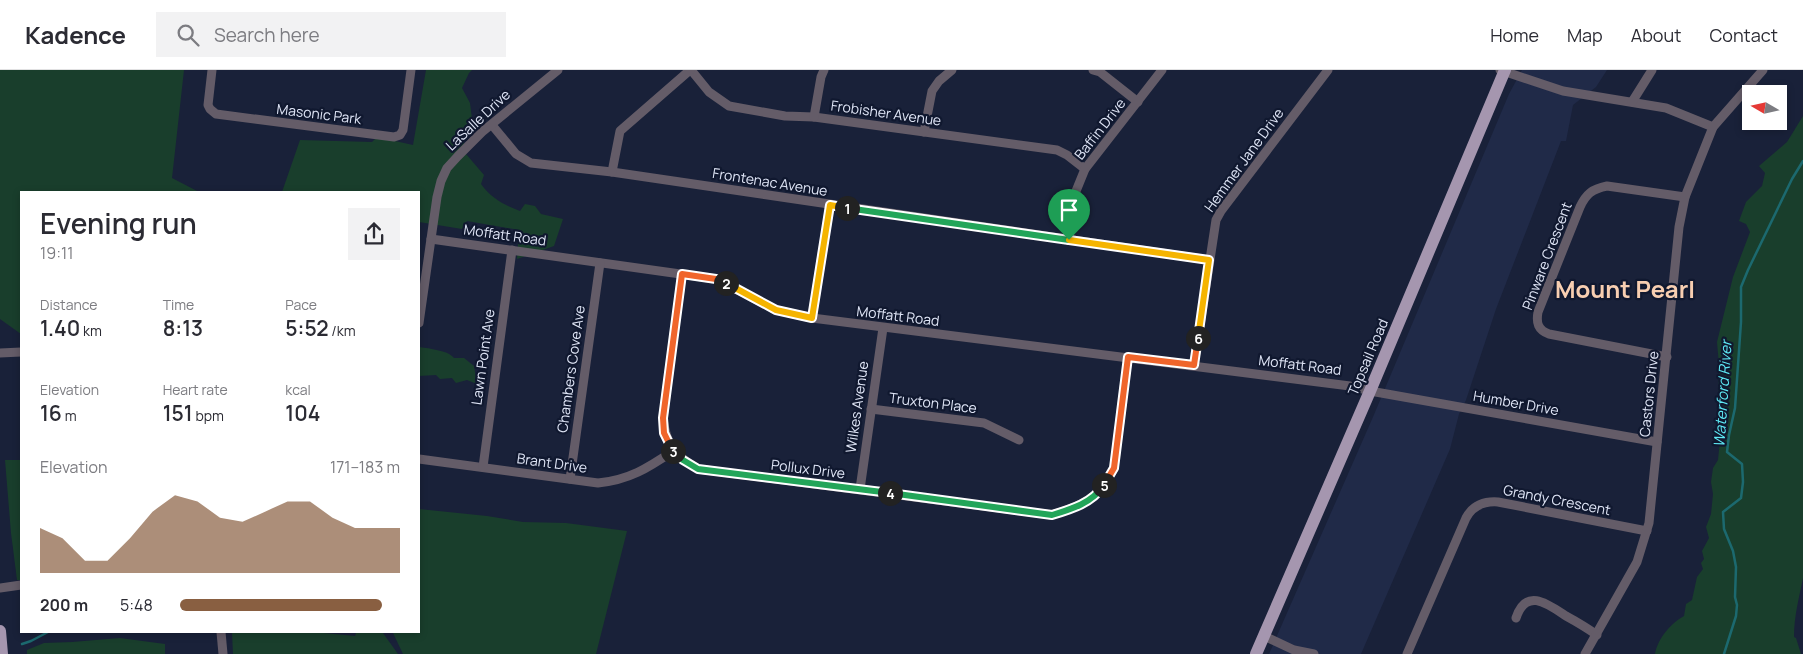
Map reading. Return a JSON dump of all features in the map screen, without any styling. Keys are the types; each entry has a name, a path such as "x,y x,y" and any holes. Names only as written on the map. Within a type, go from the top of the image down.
{"main road":[{"name":"Topsail Road","path":"1256,654 1370,391 1503,70"},
{"path":"0,631 2,654"}],"street":[{"name":"Masonic Park","path":"212,70 208,105 216,114 394,137 400,135 403,130 411,70"},
{"name":"LaSalle Drive","path":"420,316 437,197 447,168 482,132 558,70"},
{"name":"Frobisher Avenue","path":"690,70 709,92 729,106 784,116 814,117 1057,150 1085,169"},
{"path":"612,172 620,131 690,70"},
{"path":"814,117 824,70"},
{"path":"924,132 932,91 939,81 952,70"},
{"path":"1093,70 1100,72 1138,102"},
{"name":"Baffin Drive","path":"1069,240 1074,196 1085,169 1162,70"},
{"name":"Hemmer Jane Drive","path":"1194,365 1214,226 1218,216 1328,70"},
{"path":"1503,70 1563,91 1666,108 1713,127"},
{"path":"1632,102 1652,70"},
{"name":"Castors Drive","path":"1585,654 1637,562 1647,531 1667,357 1679,227 1685,197 1713,127 1763,70"},
{"name":"Frontenac Avenue","path":"492,125 516,154 531,163 612,172 1209,260"},
{"name":"Pinware Crescent","path":"1667,357 1549,334 1543,332 1538,327 1536,319 1580,207 1588,192 1607,186 1685,197"},
{"path":"812,318 830,205"},
{"name":"Moffatt Road","path":"431,239 721,281 776,310 812,318 1333,383 1370,391"},
{"name":"Lawn Point Ave","path":"483,468 512,250"},
{"name":"Chambers Cove Ave","path":"570,479 600,263"},
{"path":"673,451 664,433 663,418 682,274"},
{"name":"Wilkes Avenue","path":"860,489 883,328"},
{"path":"0,353 20,352"},
{"name":"Pollux Drive","path":"673,451 698,469 1052,515 1089,501 1100,492 1114,468 1128,357"},
{"name":"Humber Drive","path":"1370,391 1657,442"},
{"name":"Truxton Place","path":"871,409 984,423 1019,440"},
{"name":"Brant Drive","path":"420,459 598,483 616,482 647,469 673,451"},
{"name":"Grandy Crescent","path":"1407,654 1466,518 1477,505 1487,502 1498,502 1647,531"},
{"path":"0,588 20,585"},
{"path":"1516,618 1526,602 1541,600 1597,635"},
{"path":"221,633 223,654"},
{"path":"1264,636 1294,650 1314,654"}],"shaded area":[{"path":"1522,70 1607,70 1596,87 1573,105 1566,141 1561,141 1496,309 1466,400 1459,414 1450,449 1361,654 1269,654 1373,417 1509,94"}],"green space":[{"path":"0,70 184,70 172,178 197,191 20,191 20,333 0,319"},
{"path":"426,70 472,70 462,88 470,103 472,119 463,137 466,154 484,175 481,184 498,200 520,211 525,204 535,206 541,214 563,219 554,246 517,259 519,230 467,221 462,229 420,222 420,191 282,191 300,140 372,142 377,137 413,145"},
{"path":"1803,116 1803,578 1794,629 1794,637 1801,654 1655,654 1659,642 1666,632 1684,616 1686,604 1692,600 1697,577 1703,569 1701,563 1704,559 1702,551 1709,538 1706,527 1711,514 1713,494 1711,482 1713,468 1718,460 1720,440 1715,434 1721,417 1718,413 1719,365 1717,342 1733,277 1750,232 1746,224 1739,221 1746,202 1762,186 1765,173 1759,166 1787,142"},
{"path":"420,347 445,352 454,358 464,358 474,366 477,384 467,380 456,383 452,378 440,379 436,375 420,376"},
{"path":"5,460 20,460 20,580 17,580"},
{"path":"420,509 523,522 566,523 627,531 596,654 403,654 393,633 420,633"},
{"path":"232,633 324,633 355,636 356,633 383,633 398,654 233,654"},
{"path":"120,638 165,644 165,654 27,654 27,650 44,643"}],"waterway":[{"name":"Waterford River","path":"1724,654 1736,616 1737,605 1735,597 1736,567 1733,551 1724,529 1723,512 1741,498 1743,482 1742,464 1727,452 1735,408 1741,322 1741,287 1792,179 1803,161"},
{"path":"22,644 46,633"}],"district":[{"name":"Mount Pearl","path":"1625,290"}],"route":[{"path":"830,205 1069,240 1209,260 1194,365 1128,357 1114,468 1100,492 1089,501 1052,515 1010,510 698,469 673,451 664,433 663,418 682,274 716,279 776,310 812,318 830,205"}]}
